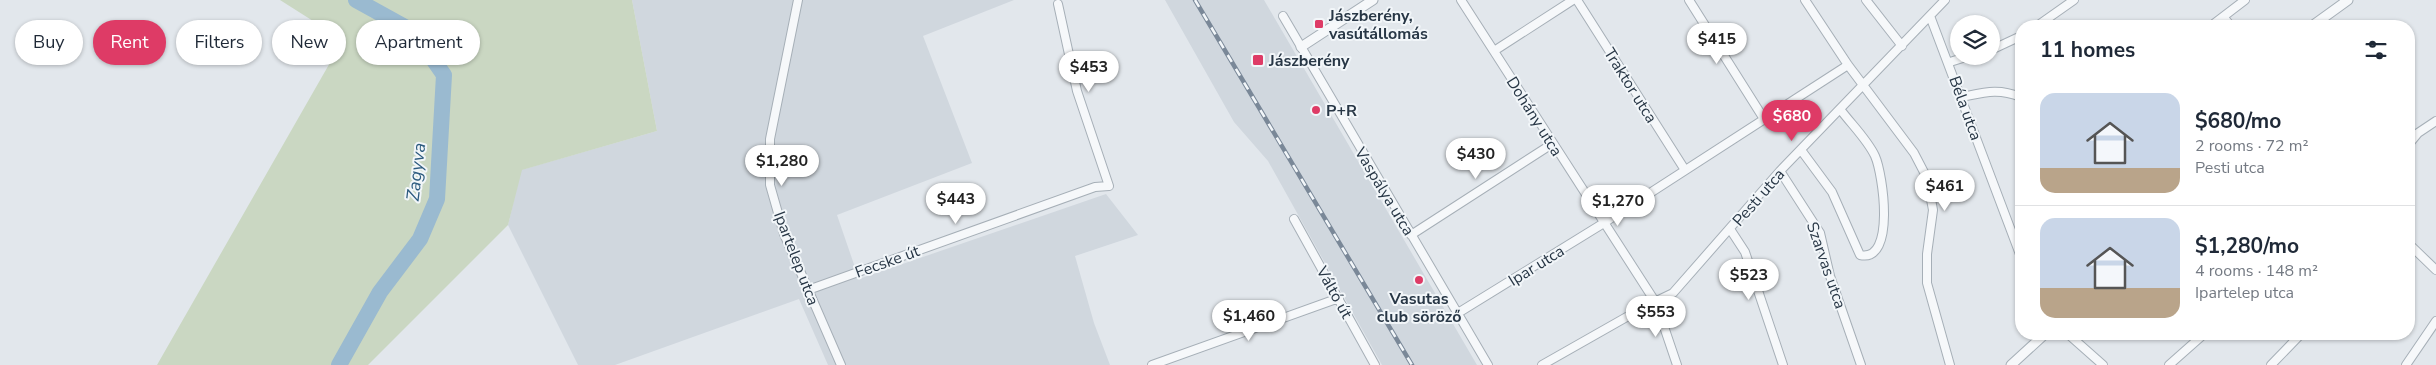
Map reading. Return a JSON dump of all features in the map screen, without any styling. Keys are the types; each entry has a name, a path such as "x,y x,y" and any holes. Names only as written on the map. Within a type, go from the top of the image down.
{"street":[{"name":"Ipartelep utca","path":"798,0 770,139 770,185 784,234 841,365"},
{"path":"1301,47 1373,0"},
{"name":"Dohány utca","path":"1461,0 1656,303 1677,365"},
{"path":"1494,51 1575,0"},
{"name":"Traktor utca","path":"1575,0 1685,170"},
{"path":"1689,0 1764,119"},
{"path":"1805,0 1848,65 1914,154 1927,178 1933,210 1927,254 1927,283 1950,365"},
{"path":"1866,0 1902,46"},
{"name":"Pesti utca","path":"1542,365 1646,306 1673,294 1780,171 1902,46 1944,0"},
{"path":"2046,20 2074,0"},
{"path":"2221,20 2246,0"},
{"path":"2320,20 2348,0"},
{"name":"Fecske út","path":"808,290 1095,187 1109,186 1077,91 1058,4"},
{"name":"Vaspálya utca","path":"1283,16 1488,365"},
{"name":"Béla utca","path":"1930,16 1950,62"},
{"path":"2000,46 2015,39"},
{"name":"Ipar utca","path":"1458,313 1604,222 1848,65"},
{"name":"Béla utca","path":"1951,65 2015,241"},
{"path":"1962,97 1996,90 2015,95"},
{"path":"1801,150 1832,192 1860,255 1874,254 1879,249 1884,230 1883,178 1871,148 1840,109"},
{"path":"2415,137 2436,122"},
{"path":"1411,235 1552,144"},
{"name":"Szarvas utca","path":"1780,171 1820,233 1830,276 1861,365"},
{"name":"Váltó út","path":"1294,219 1375,365"},
{"path":"1730,229 1745,252 1783,365"},
{"path":"2415,250 2436,270"},
{"path":"1152,365 1339,298"},
{"path":"2406,365 2436,321"},
{"path":"2013,365 2039,340"},
{"path":"2075,340 2103,365"},
{"path":"2169,365 2197,340"},
{"path":"2271,365 2295,340"}],"shaded area":[{"path":"632,0 1014,0 923,36 972,163 837,215 859,279 1106,194 1138,235 1075,256 1094,323 1110,365 828,365 799,299 615,365 578,365 508,225 521,170 657,131"},
{"path":"1165,0 1264,0 1477,365 1382,365 1268,161 1234,122"}],"green space":[{"path":"280,0 632,0 657,131 522,170 508,225 368,365 157,365 329,65 346,65 346,20 312,20"}],"waterway":[{"name":"Zagyva","path":"339,365 380,292 420,239 437,199 444,75 414,32 356,0"}],"railway":[{"path":"1195,0 1412,365"}],"place":[{"name":"Jászberény, vasútállomás","path":"1319,24"},
{"name":"Jászberény","path":"1258,60"},
{"name":"P+R","path":"1316,110"},
{"name":"Vasutas club söröző","path":"1419,280"}]}
